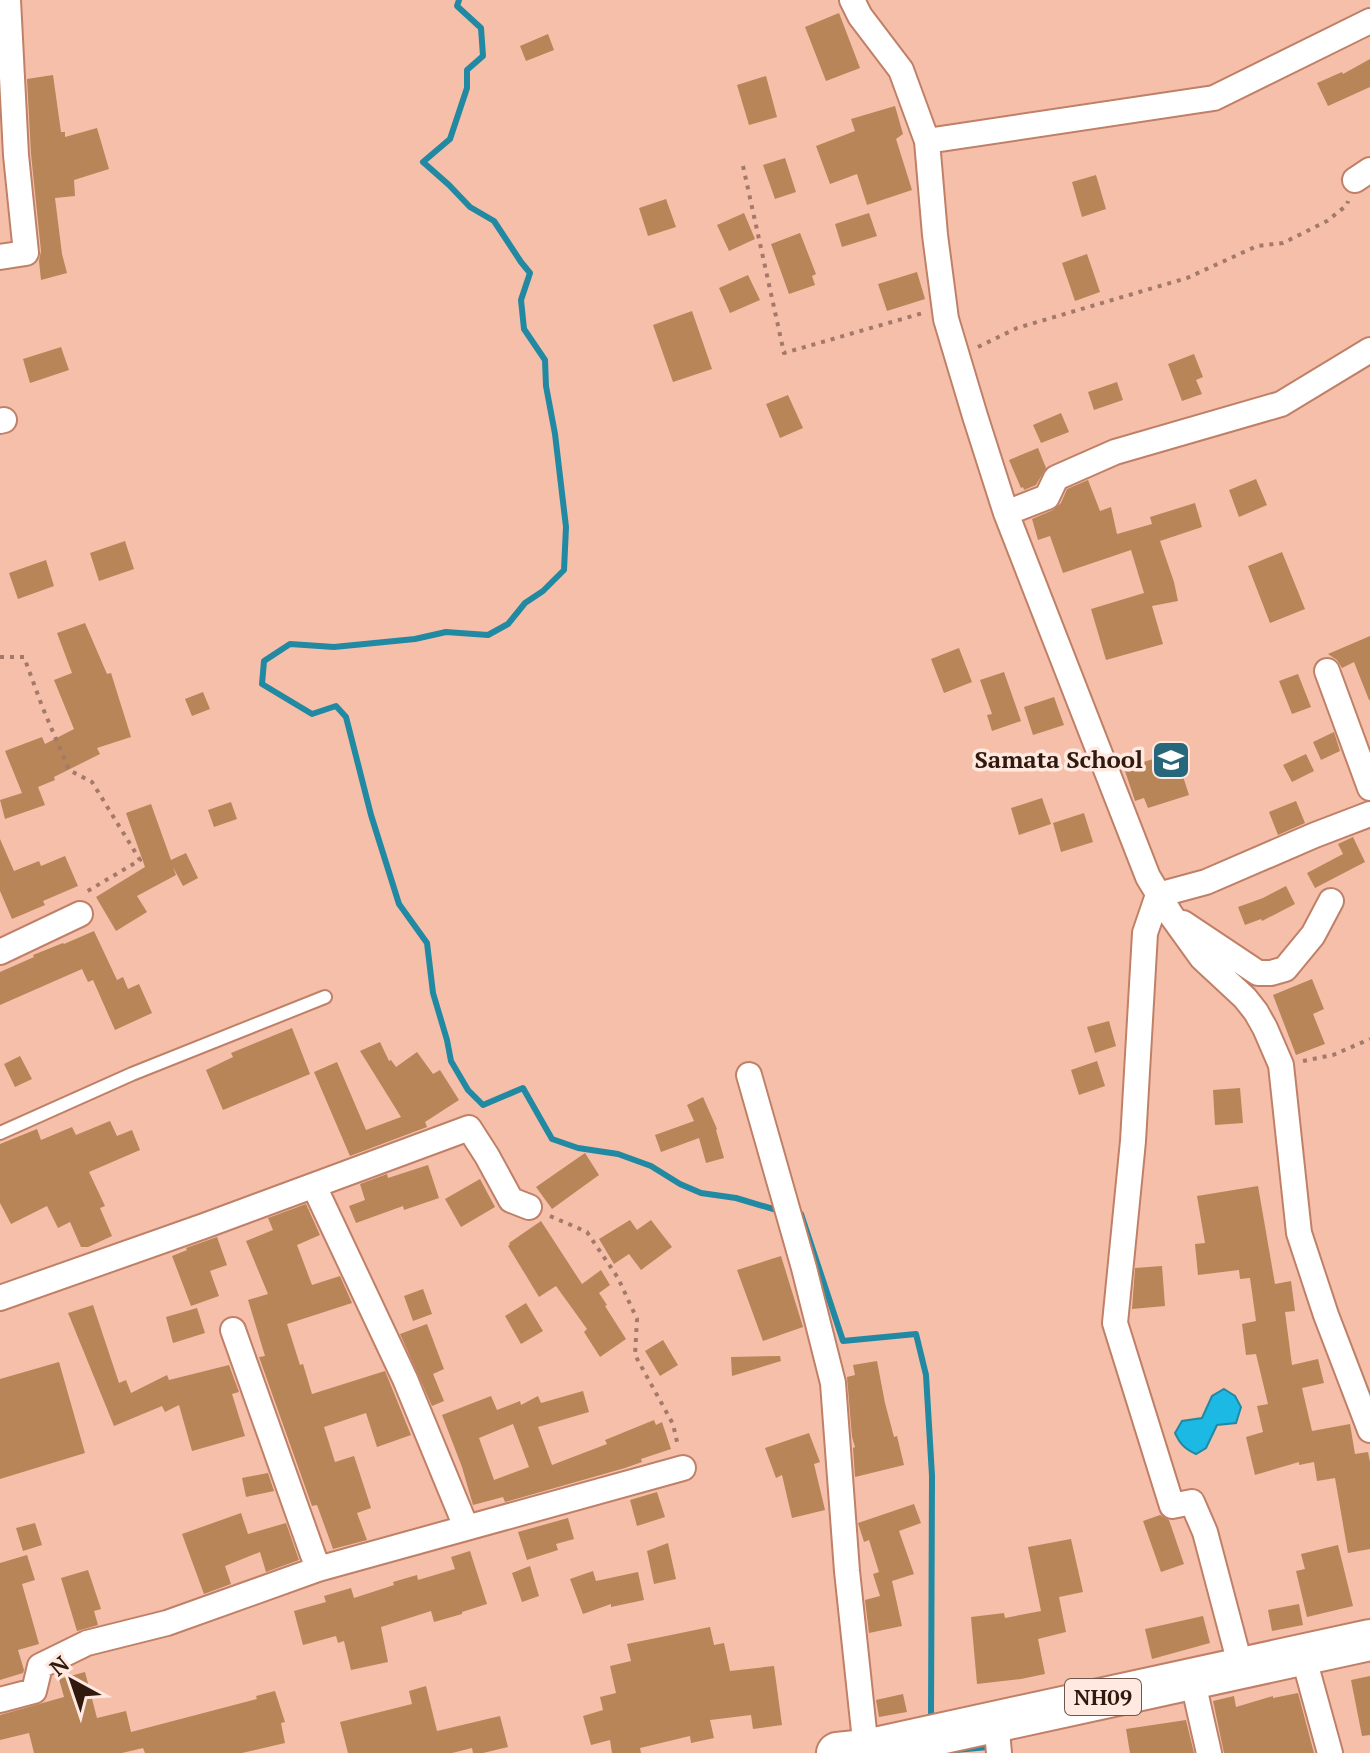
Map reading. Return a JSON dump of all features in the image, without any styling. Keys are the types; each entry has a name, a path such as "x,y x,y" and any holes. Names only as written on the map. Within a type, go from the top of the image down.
{"main road":[{"name":"NH09","path":"851,1751 998,1737 1192,1678 1370,1640"}],"street":[{"path":"0,257 26,253 16,155 8,0"},
{"path":"852,0 860,16 901,70 927,141 944,307 958,357 1006,513 1125,821 1148,877 1164,905 1202,958 1256,1012 1281,1065 1299,1233 1331,1329 1370,1430"},
{"path":"927,141 1214,98 1370,21"},
{"path":"1006,513 1047,497 1056,478 1115,452 1281,404 1370,350"},
{"path":"1327,671 1370,788"},
{"path":"1241,1668 1205,1532 1192,1502 1172,1506 1115,1323 1133,1141 1145,933 1164,905 1206,882 1370,814"},
{"path":"1164,905 1258,973 1271,973 1285,969 1313,935 1331,901"},
{"path":"0,952 80,914"},
{"path":"749,1075 833,1383 847,1571 851,1751"},
{"path":"0,1298 469,1128 511,1200 529,1207"},
{"path":"314,1186 405,1379 466,1527"},
{"path":"233,1330 318,1569"},
{"path":"0,1700 34,1691 40,1666 87,1643 167,1623 318,1569 683,1468"},
{"path":"1303,1655 1330,1753"},
{"path":"1192,1678 1209,1753"}],"lane":[{"path":"0,1133 132,1074 325,997"}],"path":[{"path":"743,166 784,353 944,307"},
{"path":"958,357 1017,328 1187,278 1257,246 1283,243 1327,221 1347,205 1362,175"},
{"path":"0,657 24,657 69,770 92,782 140,860 85,893 80,914"},
{"path":"1281,1065 1333,1055 1370,1039"},
{"path":"529,1207 587,1232 618,1278 637,1319 635,1355 673,1424 683,1468"}],"water":[{"path":"1224,1389 1235,1396 1241,1407 1236,1423 1217,1425 1206,1448 1196,1454 1183,1446 1175,1433 1182,1421 1202,1418 1212,1396"}],"building":[{"path":"839,13 860,68 826,81 805,27"},
{"path":"548,34 554,50 526,61 520,46"},
{"path":"1370,59 1370,87 1328,106 1317,83 1343,74"},
{"path":"53,75 61,132 65,132 65,137 97,128 109,169 74,180 75,196 55,198 67,273 41,280 27,79"},
{"path":"766,76 777,117 749,125 737,85"},
{"path":"895,106 903,134 896,139 912,190 867,205 857,174 830,184 816,146 855,131 851,119"},
{"path":"785,158 796,192 775,199 763,165"},
{"path":"1096,175 1106,209 1082,217 1072,182"},
{"path":"666,199 676,227 648,236 639,208"},
{"path":"744,213 755,239 729,251 717,225"},
{"path":"869,213 877,236 842,247 835,224"},
{"path":"800,233 816,274 812,276 815,285 789,294 771,244"},
{"path":"1087,254 1100,292 1075,301 1062,263"},
{"path":"917,272 925,299 887,311 878,284"},
{"path":"748,275 760,300 730,313 719,288"},
{"path":"692,311 712,369 673,382 653,325"},
{"path":"61,347 69,370 30,383 23,359"},
{"path":"1194,354 1203,377 1196,380 1202,394 1182,401 1168,364"},
{"path":"1117,382 1123,400 1094,410 1088,392"},
{"path":"788,395 803,428 780,438 766,404"},
{"path":"1061,413 1069,432 1041,443 1033,425"},
{"path":"1038,448 1046,468 1036,485 1024,490 1009,460"},
{"path":"1256,479 1267,505 1239,517 1229,490"},
{"path":"1088,480 1100,511 1111,507 1117,534 1152,524 1150,517 1195,503 1202,527 1160,541 1178,601 1152,606 1163,644 1106,660 1091,609 1144,593 1131,550 1063,573 1050,536 1038,540 1032,519 1053,510 1061,503 1067,489"},
{"path":"125,541 134,569 99,581 90,553"},
{"path":"1282,552 1305,609 1270,623 1248,566"},
{"path":"46,560 54,586 18,599 9,573"},
{"path":"85,623 107,674 111,673 131,737 97,748 100,754 38,787 45,805 5,819 0,800 22,793 5,751 42,737 45,744 74,729 54,680 72,673 57,633"},
{"path":"1370,636 1369,700 1354,662 1342,668 1328,654"},
{"path":"959,648 972,682 944,693 931,659"},
{"path":"1004,672 1021,721 992,731 987,715 992,714 980,680"},
{"path":"1298,674 1311,707 1292,714 1279,681"},
{"path":"203,692 210,709 192,716 185,699"},
{"path":"1054,697 1064,725 1033,735 1024,707"},
{"path":"1334,732 1340,751 1321,760 1313,742"},
{"path":"1306,754 1314,771 1292,782 1283,765"},
{"path":"1163,756 1167,771 1180,767 1189,795 1148,808 1144,798 1135,801 1124,768"},
{"path":"1042,798 1051,824 1019,835 1011,808"},
{"path":"1296,801 1305,823 1278,835 1269,812"},
{"path":"231,802 237,819 214,827 208,810"},
{"path":"151,804 171,860 186,853 198,878 183,886 173,867 176,875 137,896 147,912 116,931 96,897 145,867 126,813"},
{"path":"1084,813 1093,842 1061,852 1053,823"},
{"path":"1353,837 1365,862 1315,888 1307,873 1343,854 1338,844"},
{"path":"0,839 14,871 39,861 41,866 65,856 78,886 12,919 0,891"},
{"path":"1286,886 1295,904 1262,921 1245,925 1238,907"},
{"path":"94,931 117,980 123,977 128,989 139,984 152,1013 115,1030 93,980 88,982 82,969 0,1005 0,972"},
{"path":"1312,979 1324,1009 1313,1014 1325,1044 1296,1055 1273,995"},
{"path":"1109,1021 1116,1046 1095,1053 1087,1027"},
{"path":"292,1028 310,1074 223,1110 206,1070 233,1057 231,1053"},
{"path":"380,1042 389,1061 396,1067 417,1052 433,1074 440,1070 459,1100 425,1122 427,1127 350,1156 314,1072 337,1062 366,1130 401,1117 360,1051"},
{"path":"20,1056 32,1079 15,1087 4,1064"},
{"path":"1097,1061 1105,1086 1079,1095 1071,1070"},
{"path":"1240,1088 1243,1123 1215,1125 1213,1090"},
{"path":"703,1097 717,1129 724,1158 706,1163 699,1138 661,1152 655,1135 694,1121 687,1105"},
{"path":"110,1121 117,1136 132,1130 140,1150 89,1172 105,1206 100,1208 112,1236 81,1247 70,1222 58,1228 47,1206 11,1224 0,1203 0,1144 37,1129 41,1140 72,1127 76,1135"},
{"path":"585,1153 599,1175 552,1209 536,1187"},
{"path":"428,1165 439,1198 404,1210 403,1206 356,1223 349,1206 365,1200 360,1184"},
{"path":"480,1179 495,1207 461,1227 445,1199"},
{"path":"1258,1186 1275,1284 1291,1281 1295,1311 1285,1312 1292,1365 1318,1359 1324,1383 1302,1388 1312,1431 1350,1424 1355,1454 1368,1452 1370,1549 1348,1553 1335,1478 1317,1481 1314,1462 1299,1465 1299,1462 1255,1475 1246,1437 1263,1432 1257,1406 1268,1404 1256,1354 1246,1355 1242,1324 1256,1321 1250,1278 1240,1279 1239,1270 1198,1275 1195,1244 1205,1243 1197,1196"},
{"path":"306,1204 320,1235 297,1245 312,1285 340,1276 352,1303 287,1324 312,1394 385,1371 411,1435 377,1447 366,1413 324,1427 335,1462 354,1456 371,1508 357,1513 367,1540 333,1549 317,1505 312,1506 259,1357 265,1356 248,1300 268,1294 246,1241 273,1230 268,1218"},
{"path":"630,1220 637,1230 651,1220 672,1247 641,1270 629,1254 614,1264 599,1239"},
{"path":"541,1221 582,1284 601,1270 610,1285 599,1293 626,1339 600,1357 584,1332 587,1329 556,1286 539,1297 508,1246"},
{"path":"217,1237 227,1265 210,1271 219,1296 191,1306 172,1256"},
{"path":"781,1256 803,1327 763,1341 737,1270"},
{"path":"1162,1266 1165,1306 1132,1309 1135,1268"},
{"path":"423,1289 432,1314 413,1321 404,1296"},
{"path":"526,1303 543,1331 521,1344 505,1316"},
{"path":"93,1305 119,1383 126,1380 131,1393 167,1375 169,1380 229,1365 239,1392 232,1394 245,1436 192,1451 179,1405 165,1412 162,1406 114,1426 68,1313"},
{"path":"197,1308 205,1333 173,1343 166,1317"},
{"path":"427,1324 444,1369 433,1374 444,1401 432,1406 400,1334"},
{"path":"663,1340 678,1365 660,1376 645,1351"},
{"path":"780,1356 781,1361 732,1376 731,1357"},
{"path":"877,1361 885,1403 904,1465 855,1477 847,1377 855,1375 853,1365"},
{"path":"59,1362 85,1453 0,1479 0,1379"},
{"path":"583,1391 589,1412 538,1427 552,1465 607,1444 605,1440 654,1420 656,1425 662,1422 671,1449 625,1468 505,1502 503,1497 473,1505 442,1415 491,1396 497,1410 520,1401 521,1405 538,1396 541,1403","holes":["513,1424 529,1467 494,1480 479,1438"]},
{"path":"809,1433 820,1462 814,1464 825,1510 792,1518 782,1475 776,1478 765,1448"},
{"path":"268,1473 274,1491 246,1497 242,1478"},
{"path":"657,1492 665,1517 637,1526 630,1500"},
{"path":"914,1504 921,1523 899,1531 914,1574 892,1581 902,1626 869,1633 865,1600 880,1596 873,1574 879,1572 869,1540 864,1542 858,1523"},
{"path":"241,1513 248,1534 286,1523 299,1560 266,1572 260,1552 225,1566 231,1584 204,1594 182,1534"},
{"path":"1160,1515 1169,1520 1184,1564 1161,1572 1143,1521"},
{"path":"568,1518 574,1539 556,1544 558,1550 527,1560 518,1532"},
{"path":"35,1523 42,1545 23,1551 16,1528"},
{"path":"1071,1539 1083,1592 1059,1597 1066,1632 1038,1639 1045,1674 977,1684 971,1617 1004,1613 1005,1618 1041,1611 1028,1547"},
{"path":"668,1543 676,1579 654,1584 647,1551"},
{"path":"1338,1545 1353,1606 1307,1617 1296,1571 1305,1569 1301,1554"},
{"path":"470,1551 487,1604 434,1622 431,1611 381,1627 388,1662 351,1670 344,1641 338,1643 336,1636 303,1645 294,1611 326,1602 324,1596 351,1588 354,1598 417,1575 418,1580 455,1569 451,1557"},
{"path":"27,1555 35,1580 22,1584 39,1644 18,1650 23,1673 0,1680 0,1563"},
{"path":"530,1566 539,1596 522,1602 512,1573"},
{"path":"88,1570 101,1609 94,1611 98,1625 77,1631 61,1578"},
{"path":"593,1571 596,1581 638,1572 644,1600 611,1607 611,1604 583,1614 570,1579"},
{"path":"1299,1604 1303,1625 1272,1631 1268,1610"},
{"path":"1203,1616 1210,1643 1152,1659 1145,1629"},
{"path":"710,1627 714,1645 724,1643 730,1671 774,1666 782,1725 753,1729 751,1715 710,1720 714,1738 691,1743 690,1736 640,1748 641,1753 612,1753 610,1740 591,1745 583,1716 603,1710 600,1697 616,1693 610,1666 631,1661 627,1644"},
{"path":"85,1672 97,1718 126,1711 131,1732 257,1699 256,1696 275,1691 285,1722 281,1723 285,1743 242,1753 145,1753 143,1748 122,1753 34,1753 29,1733 0,1740 0,1715 64,1697 59,1679"},
{"path":"1370,1676 1370,1735 1362,1736 1351,1680"},
{"path":"426,1686 437,1731 500,1716 508,1747 483,1753 473,1753 472,1748 452,1753 348,1753 340,1722 412,1704 409,1691"},
{"path":"1298,1693 1314,1753 1224,1753 1213,1701 1234,1696 1236,1707 1273,1696"},
{"path":"903,1694 907,1712 879,1717 876,1700"},
{"path":"1186,1720 1194,1753 1130,1753 1126,1729"}],"waterway":[{"path":"459,0 457,6 481,28 483,56 467,70 467,88 450,139 423,162 470,207 494,221 530,273 521,300 524,329 545,360 566,527 564,570 543,591 525,603 508,624 488,635 446,632 415,639 334,647 290,644 264,661 262,684 312,714 336,706 346,717 371,815 399,904 427,943 433,993 451,1061 468,1090 483,1105 523,1088 552,1139 578,1148 618,1154 651,1166 701,1193 736,1198 780,1211"},
{"path":"801,1214 843,1341 916,1334 926,1375 932,1476 931,1718"},
{"path":"956,1750 988,1747"}],"place":[{"name":"Samata School","path":"1171,760"}]}
